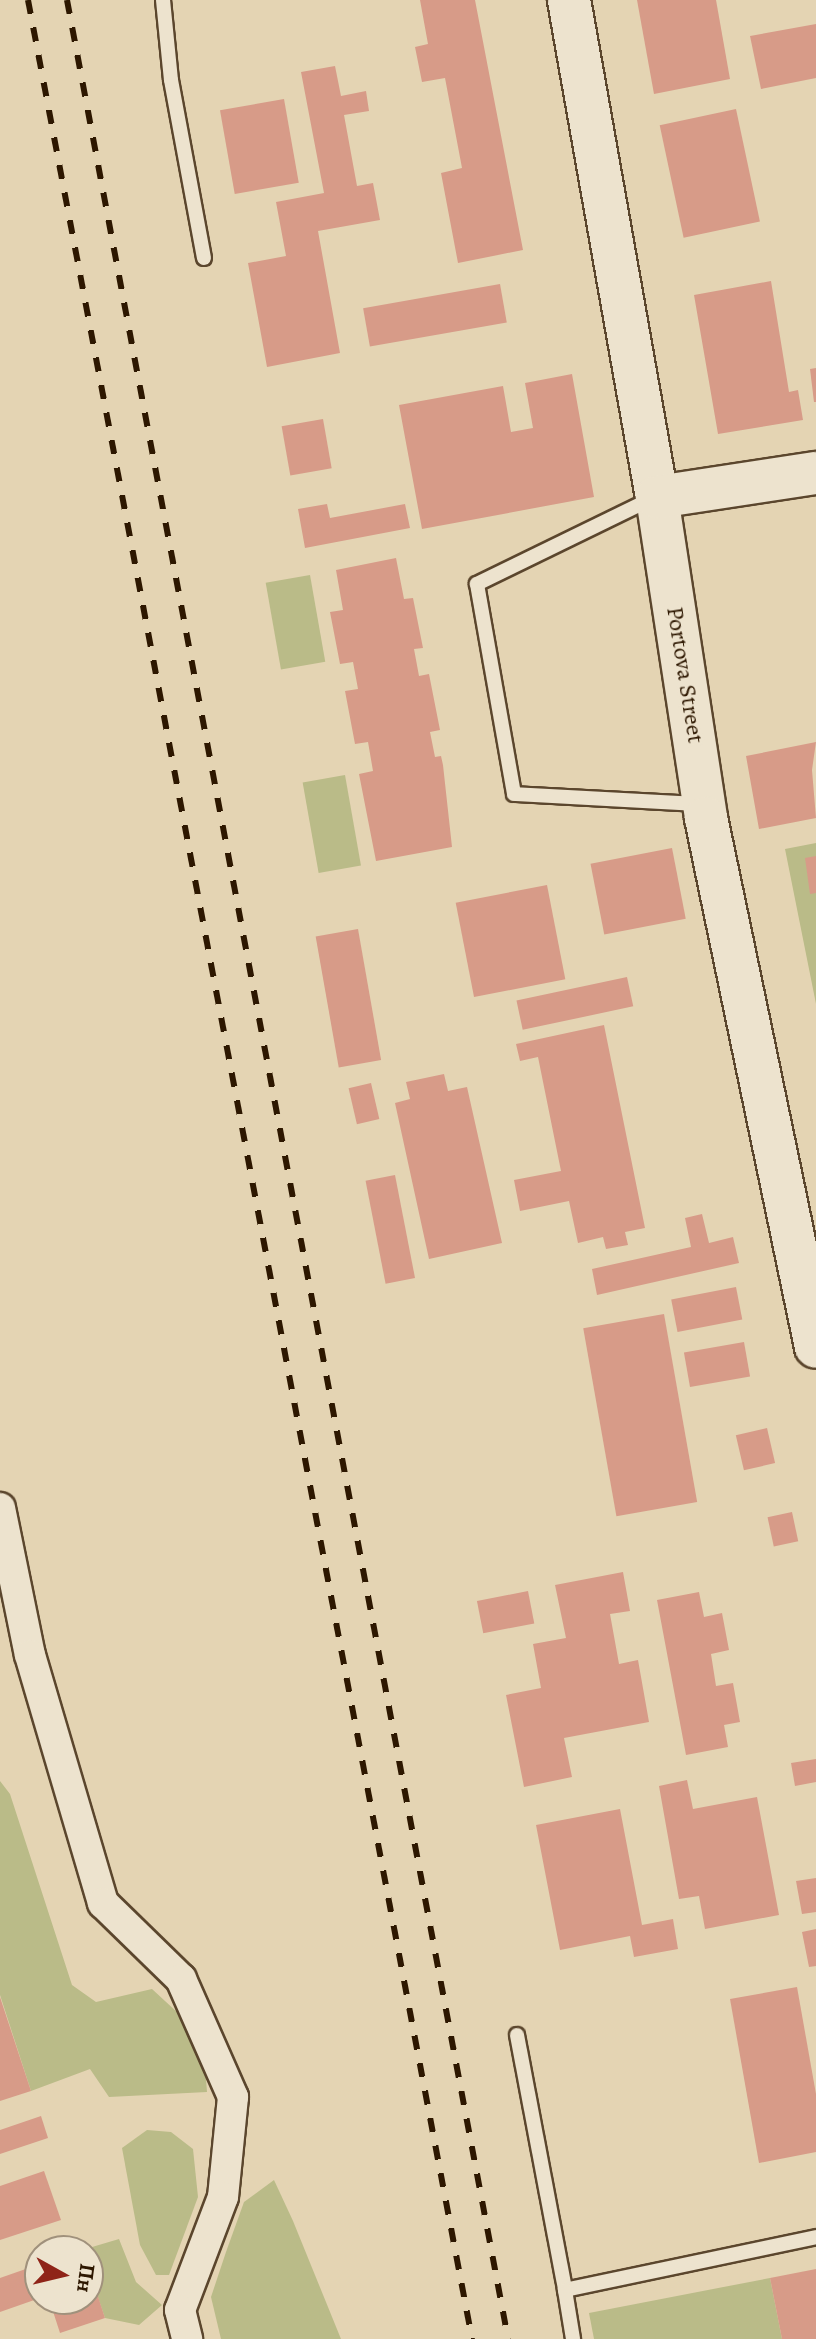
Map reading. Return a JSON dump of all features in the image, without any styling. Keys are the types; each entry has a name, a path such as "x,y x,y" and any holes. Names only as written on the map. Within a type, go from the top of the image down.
{"main road":[{"name":"Portova Street","path":"569,0 657,497 704,804 816,1347"},
{"path":"657,497 816,473"}],"street":[{"path":"0,1508 30,1655 103,1903 181,1979 233,2097 223,2197 180,2310 187,2339"}],"lane":[{"path":"163,0 171,80 204,258"},
{"path":"657,497 477,584 514,794 704,804"},
{"path":"517,2035 573,2339"},
{"path":"565,2290 816,2237"},
{"path":"169,2339 180,2310"}],"green space":[{"path":"310,575 325,662 281,669 266,583"},
{"path":"345,775 361,866 319,873 303,782"},
{"path":"816,843 816,1004 785,849"},
{"path":"0,1781 10,1794 72,1985 96,2002 152,1989 178,2013 205,2066 207,2092 109,2097 90,2069 31,2091 0,1995"},
{"path":"147,2130 171,2132 193,2149 198,2197 169,2275 156,2275 140,2245 122,2148"},
{"path":"274,2180 341,2339 221,2339 211,2297 226,2252 244,2202"},
{"path":"119,2239 136,2282 162,2305 139,2325 105,2318 104,2243"},
{"path":"770,2278 782,2339 594,2339 589,2313"}],"building":[{"path":"420,0 475,0 523,250 458,263 441,173 462,168 445,78 422,82 415,47 428,44"},
{"path":"637,0 716,0 730,79 654,94"},
{"path":"816,24 816,78 761,89 750,36"},
{"path":"335,66 341,96 366,91 369,111 344,115 357,186 373,183 380,220 318,231 340,353 267,367 248,263 286,256 276,202 324,193 301,72"},
{"path":"284,99 299,183 235,194 220,110"},
{"path":"736,109 760,221 684,238 660,125"},
{"path":"771,281 789,392 798,390 803,420 718,434 694,295"},
{"path":"500,284 507,322 370,347 363,308"},
{"path":"816,368 816,402 814,402 810,369"},
{"path":"572,374 594,497 422,529 399,405 503,386 511,432 533,428 525,383"},
{"path":"323,419 332,468 290,476 282,426"},
{"path":"327,504 330,518 405,504 410,528 305,548 298,509"},
{"path":"396,558 404,599 413,598 423,648 414,649 419,676 429,674 440,730 430,732 435,757 441,756 443,765 452,847 376,861 359,774 373,771 368,742 355,744 345,691 358,689 353,662 340,664 330,612 343,610 336,570"},
{"path":"816,742 812,770 816,818 759,829 746,756"},
{"path":"672,848 686,919 604,935 591,864"},
{"path":"816,856 816,893 810,894 805,858"},
{"path":"547,885 565,979 474,997 456,903"},
{"path":"358,929 381,1060 339,1067 316,936"},
{"path":"627,977 633,1006 523,1030 516,1000"},
{"path":"604,1025 645,1228 625,1232 628,1245 606,1249 603,1237 578,1243 569,1201 520,1211 514,1180 561,1171 538,1057 520,1061 516,1044"},
{"path":"444,1074 448,1091 467,1087 502,1243 429,1259 395,1103 410,1099 406,1082"},
{"path":"371,1083 379,1119 357,1124 349,1088"},
{"path":"395,1175 415,1278 386,1284 366,1181"},
{"path":"702,1214 709,1243 733,1237 739,1263 597,1295 592,1269 691,1247 685,1218"},
{"path":"736,1287 742,1319 678,1332 671,1300"},
{"path":"664,1314 697,1502 616,1516 583,1328"},
{"path":"744,1342 750,1376 690,1387 684,1353"},
{"path":"767,1428 775,1463 744,1470 736,1435"},
{"path":"792,1512 798,1541 774,1547 768,1517"},
{"path":"623,1572 630,1611 610,1614 619,1664 638,1660 649,1722 564,1738 572,1777 524,1787 506,1695 541,1688 533,1644 566,1638 555,1585"},
{"path":"528,1591 534,1623 483,1633 477,1601"},
{"path":"699,1592 704,1617 722,1613 729,1650 711,1654 716,1686 733,1683 740,1722 724,1725 728,1747 686,1755 657,1600"},
{"path":"816,1759 816,1782 795,1786 791,1763"},
{"path":"687,1780 693,1809 757,1797 779,1915 705,1929 699,1896 679,1899 659,1786"},
{"path":"620,1809 642,1925 673,1919 678,1949 634,1957 630,1936 560,1950 536,1825"},
{"path":"816,1878 816,1912 802,1914 796,1881"},
{"path":"816,1929 816,1966 809,1967 802,1932"},
{"path":"797,1987 816,2094 816,2152 759,2163 730,1999"},
{"path":"0,1997 31,2091 0,2101"},
{"path":"41,2116 48,2138 0,2154 0,2130"},
{"path":"44,2171 61,2220 0,2240 0,2186"},
{"path":"816,2269 816,2339 782,2339 770,2278"},
{"path":"24,2270 24,2304 0,2312 0,2278"},
{"path":"54,2315 104,2315 105,2318 60,2333"}],"railway":[{"path":"28,0 472,2339"},
{"path":"67,0 508,2339"}]}
